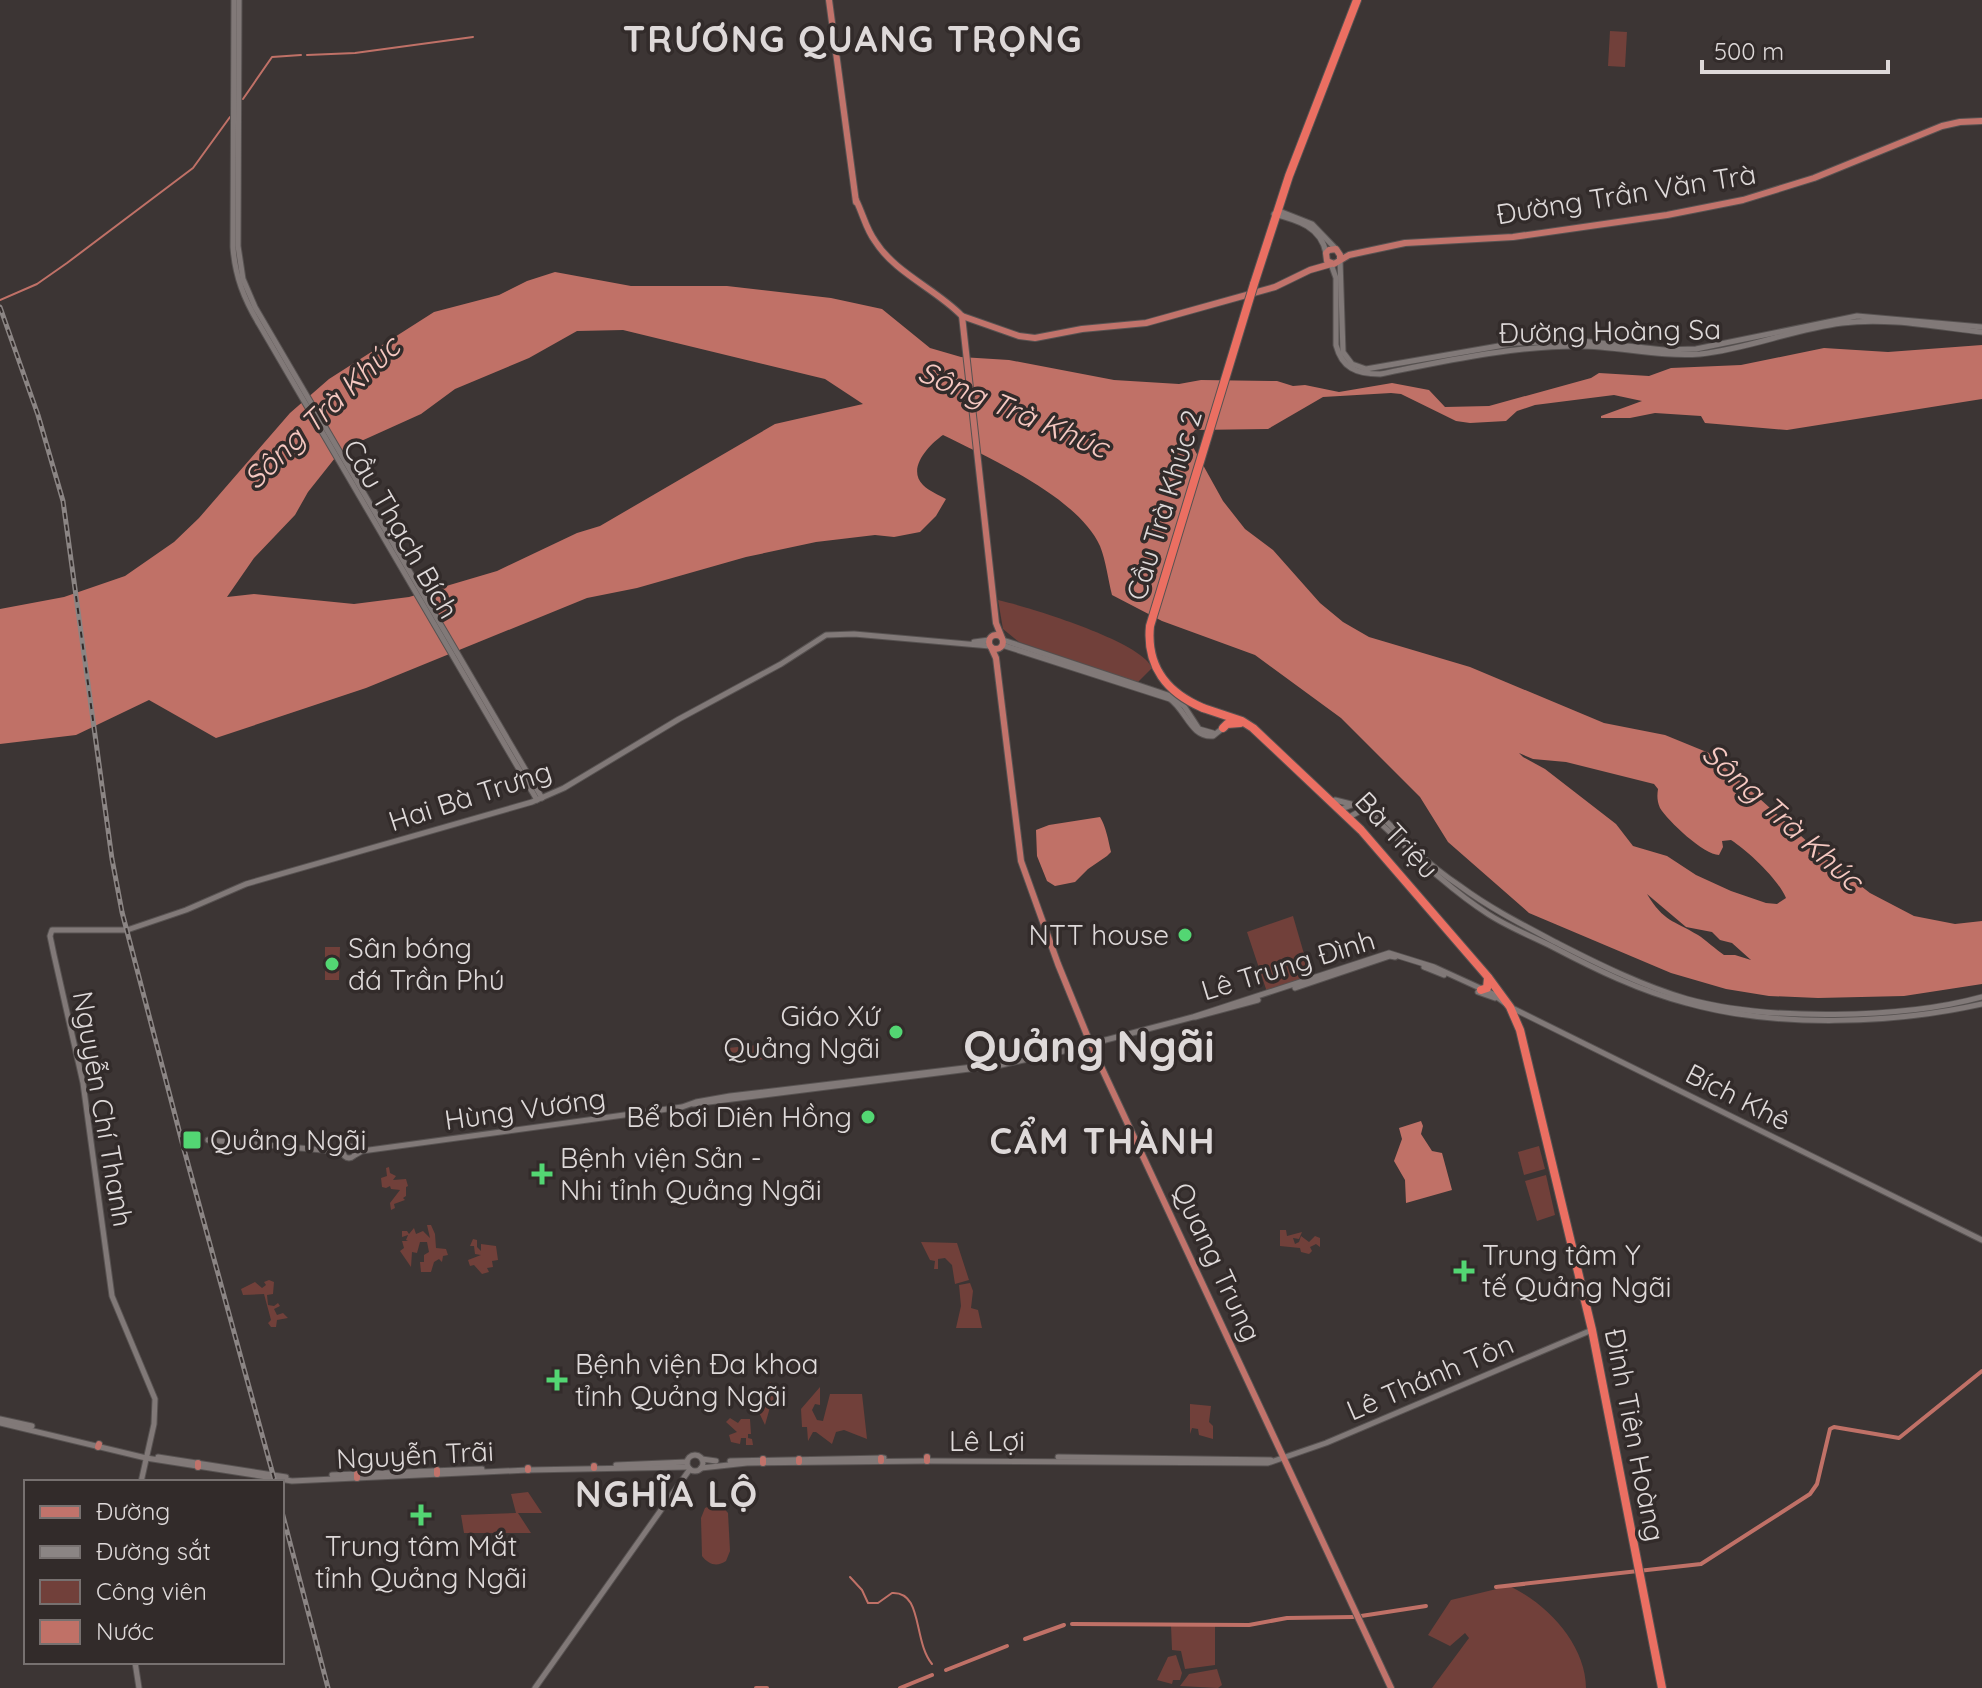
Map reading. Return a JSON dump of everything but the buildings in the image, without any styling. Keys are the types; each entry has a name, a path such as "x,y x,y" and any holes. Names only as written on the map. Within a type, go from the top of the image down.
{"highway":[{"path":"1275,212 1355,0"},
{"path":"1275,212 1284,174 1355,0"},
{"name":"Cầu Trà Khúc 2","path":"1225,719 1179,696 1162,678 1150,653 1150,626 1275,212"},
{"name":"Bà Triệu","path":"1225,719 1262,732 1346,807"},
{"name":"Bà Triệu","path":"1225,719 1263,736 1346,807 1350,817 1513,1008"},
{"name":"Bà Triệu","path":"1350,817 1488,972 1513,1008"},
{"path":"1481,990 1487,988 1488,977"},
{"name":"Đinh Tiên Hoàng","path":"1513,1008 1524,1030 1594,1328 1664,1688"}],"main road":[{"name":"Cầu Thạch Bích","path":"236,0 239,262 250,298 298,388 539,799"},
{"path":"829,0 856,200 876,244 898,266 946,300 960,314 1019,336 1038,338 1174,317 1275,287 1310,270 1331,264 1325,255 1323,242 1314,231 1289,216 1282,201 1285,187"},
{"name":"Đường Trần Văn Trà","path":"1331,264 1361,252 1434,240 1492,239 1546,233 1743,200 1814,178 1942,126 1982,121"},
{"path":"1275,212 1312,224 1337,250 1340,260"},
{"path":"1267,239 1276,222 1289,216"},
{"path":"1310,270 1329,250 1337,250"},
{"name":"Đường Trần Văn Trà","path":"1337,250 1361,252"},
{"name":"Đường Hoàng Sa","path":"1340,260 1336,345 1338,354 1347,366 1358,373 1380,374 1443,359 1542,347 1625,348 1669,355 1703,353 1824,326 1858,322 1982,329"},
{"name":"Đường Hoàng Sa","path":"1331,264 1336,278 1339,317"},
{"path":"960,314 966,341 996,623 1002,643 996,658"},
{"path":"990,642 996,623"},
{"name":"Hai Bà Trưng","path":"52,930 127,930 186,910 246,884 488,817 539,799 564,788 679,719 781,664 819,638 854,634 990,642"},
{"path":"990,642 996,635 1002,643"},
{"path":"990,642 1002,643"},
{"name":"Quang Trung","path":"990,642 996,658 1021,861 1058,964 1091,1045 1391,1688"},
{"name":"Bà Triệu","path":"1002,643 1170,699 1181,708 1202,736 1213,736 1225,719"},
{"path":"1346,807 1362,803 1420,855 1493,910 1661,991 1716,1006 1783,1012 1911,1014 1982,1004"},
{"path":"1350,817 1367,810"},
{"path":"1359,824 1358,815 1367,810"},
{"name":"Nguyễn Chí Thanh","path":"52,930 50,936 83,1083 112,1296 154,1394 154,1424 141,1480"},
{"name":"Lê Trung Đình","path":"1091,1045 1246,1002 1391,954 1434,969 1495,998"},
{"name":"Lê Trung Đình","path":"1434,969 1491,999 1495,998"},
{"path":"1911,1014 1982,997"},
{"name":"Bích Khê","path":"1495,998 1982,1240"},
{"name":"Hùng Vương","path":"362,1151 1006,1063 1091,1045"},
{"path":"208,1140 362,1151"},
{"path":"347,1150 349,1158 362,1151"},
{"path":"347,1150 355,1155"},
{"name":"Lê Thánh Tôn","path":"1283,1459 1594,1328"},
{"name":"Nguyễn Trãi","path":"0,1421 146,1457 292,1478 688,1466"},
{"name":"Lê Lợi","path":"763,1461 711,1465 695,1471 688,1466 694,1455 702,1459 763,1461 1283,1459"},
{"path":"701,1468 702,1459"},
{"path":"535,1688 688,1466"},
{"path":"135,1664 139,1688"}],"green space":[{"path":"1610,31 1627,32 1625,67 1608,66"},
{"path":"998,600 1057,617 1106,636 1128,647 1152,668 1138,682 1019,642 1003,629"},
{"path":"1293,916 1311,978 1267,992 1247,932"},
{"name":"Sân bóng đá Trần Phú","path":"325,947 340,947 339,980 325,980"},
{"path":"766,1044 767,1059 730,1062 728,1048"},
{"path":"1539,1146 1545,1169 1524,1175 1518,1152"},
{"path":"389,1167 390,1173 396,1176 393,1180 406,1179 408,1186 405,1200 394,1204 395,1208 391,1210 390,1203 400,1190 382,1187 381,1178 387,1176 386,1168"},
{"path":"1546,1175 1555,1215 1537,1221 1525,1181"},
{"path":"427,1225 431,1225 435,1234 436,1248 446,1249 448,1255 443,1256 442,1262 439,1259 434,1262 431,1272 421,1272 420,1262 424,1262 424,1255 429,1252 427,1242 420,1242 417,1253 412,1252 411,1267 400,1251 404,1248 402,1241 408,1241 408,1235 402,1237 402,1231 409,1234 414,1228 416,1234 423,1231 430,1238"},
{"path":"1280,1230 1286,1230 1287,1236 1302,1232 1299,1239 1293,1238 1295,1244 1299,1242 1301,1236 1309,1242 1315,1236 1320,1238 1320,1247 1316,1244 1310,1247 1312,1251 1309,1254 1301,1252 1300,1248 1280,1246"},
{"path":"473,1239 477,1240 481,1251 481,1244 496,1246 498,1260 492,1261 493,1267 487,1268 489,1272 482,1274 474,1265 470,1266 468,1260 481,1255 475,1254 474,1246 470,1246"},
{"path":"921,1242 957,1243 969,1280 955,1284 952,1265 945,1258 938,1259 938,1269 934,1269 935,1261 930,1260"},
{"path":"255,1282 262,1288 266,1285 264,1282 274,1282 273,1294 267,1295 268,1305 278,1303 280,1306 274,1309 277,1315 283,1313 288,1318 277,1320 276,1327 268,1323 271,1320 264,1294 243,1295 241,1289"},
{"path":"970,1283 973,1291 971,1308 978,1310 982,1328 956,1328 961,1306 959,1285"},
{"path":"770,1382 783,1391 784,1399 772,1400 765,1425 755,1404"},
{"path":"820,1387 820,1405 815,1404 812,1410 817,1420 823,1421 830,1394 862,1394 867,1439 844,1430 836,1432 832,1444 816,1432 808,1441 807,1427 802,1427 801,1409"},
{"path":"1190,1404 1211,1406 1209,1422 1213,1426 1213,1439 1199,1435 1198,1429 1192,1428 1190,1434"},
{"path":"730,1418 738,1423 741,1419 750,1419 751,1434 748,1438 752,1439 753,1445 746,1445 746,1438 741,1438 740,1444 731,1442 729,1435 737,1432 726,1422"},
{"path":"528,1492 542,1513 518,1513 531,1533 464,1533 461,1515 516,1513 511,1494"},
{"path":"721,1505 728,1513 730,1551 726,1561 716,1564 702,1556 701,1518 705,1508"},
{"path":"1509,1586 1537,1603 1562,1627 1579,1656 1586,1688 1432,1688 1469,1638 1465,1633 1450,1646 1428,1635 1451,1600"},
{"path":"1171,1625 1215,1625 1215,1665 1185,1669 1181,1651 1172,1650"},
{"path":"1176,1655 1182,1673 1180,1680 1173,1680 1172,1684 1157,1680 1168,1657"},
{"path":"1217,1669 1222,1685 1218,1688 1180,1686 1189,1674"}],"water":[{"name":"Sông Trà Khúc","path":"555,272 631,286 727,286 831,298 882,309 930,348 961,357 1009,360 1114,380 1179,384 1201,380 1277,381 1339,392 1392,383 1429,390 1445,407 1489,406 1591,378 1599,373 1649,376 1671,368 1741,365 1824,348 1888,352 1982,345 1982,399 1787,430 1705,423 1701,416 1655,413 1630,418 1601,418 1642,401 1614,395 1535,405 1517,411 1506,421 1470,423 1456,421 1401,394 1391,393 1323,397 1268,429 1195,430 1190,436 1223,501 1245,529 1273,550 1320,603 1343,622 1369,637 1470,667 1604,723 1665,735 1709,753 1831,863 1870,893 1914,916 1955,924 1982,921 1982,984 1904,996 1769,996 1726,989 1671,973 1529,913 1448,842 1420,797 1341,718 1255,655 1162,621 1112,595 1100,546 1073,511 1007,467 943,435 926,450 917,471 923,485 946,499 936,516 920,532 894,537 875,535 816,542 587,598 366,688 216,738 149,700 76,735 0,744 0,609 64,597 125,576 174,542 199,518 290,413 329,379 434,312 499,295","holes":["623,330 825,379 863,404 775,424 600,526 577,533 497,571 409,597 354,604 254,594 227,597 254,558 295,515 308,492 335,458 359,442 421,414 455,389 529,358 577,331","1519,753 1533,759 1566,762 1654,784 1658,789 1660,808 1687,836 1712,854 1719,855 1722,841 1731,840 1762,866 1786,898 1777,904 1766,903 1696,875 1667,856 1633,846 1616,824 1545,769","1647,894 1686,927 1712,932 1720,940 1732,943 1751,960 1724,955 1659,910"]},
{"path":"1100,817 1111,852 1075,882 1055,886 1047,881 1037,856 1036,830"},
{"path":"1421,1121 1421,1134 1432,1151 1442,1153 1452,1190 1406,1203 1405,1180 1394,1161 1402,1139 1399,1128"}],"waterway":[{"path":"307,55 355,53 473,37"},
{"path":"243,99 272,57 301,55"},
{"path":"0,300 37,284 193,168 230,117"},
{"path":"1496,1587 1701,1564 1810,1494 1817,1484 1830,1429 1834,1427 1899,1438 1982,1371"},
{"path":"850,1577 862,1590 868,1603 878,1603 892,1593 909,1600 932,1664"},
{"path":"1361,1616 1426,1606"},
{"path":"1072,1624 1249,1625 1287,1618 1353,1617"},
{"path":"1025,1639 1064,1625"},
{"path":"946,1670 1007,1646"},
{"path":"900,1688 932,1675"},
{"path":"756,1688 767,1688"}],"railway":[{"path":"0,307 38,415 63,501 122,912 274,1480"},
{"path":"284,1520 328,1688"}],"place":[{"name":"NTT house","path":"1185,935"},
{"name":"Sân bóng đá Trần Phú","path":"332,964"},
{"name":"Giáo Xứ Quảng Ngãi","path":"896,1032"},
{"name":"Bể bơi Diên Hồng","path":"868,1117"},
{"name":"Quảng Ngãi","path":"192,1140"},
{"name":"Bệnh viện Sản - Nhi tỉnh Quảng Ngãi","path":"542,1174"},
{"name":"Trung tâm Y tế Quảng Ngãi","path":"1464,1271"},
{"name":"Bệnh viện Đa khoa tỉnh Quảng Ngãi","path":"557,1380"},
{"name":"Trung tâm Mắt tỉnh Quảng Ngãi","path":"421,1515"}],"district":[{"name":"TRƯƠNG QUANG TRỌNG","path":"853,39"},
{"name":"Quảng Ngãi","path":"1089,1047"},
{"name":"CẨM THÀNH","path":"1103,1141"},
{"name":"NGHĨA LỘ","path":"667,1494"}]}
